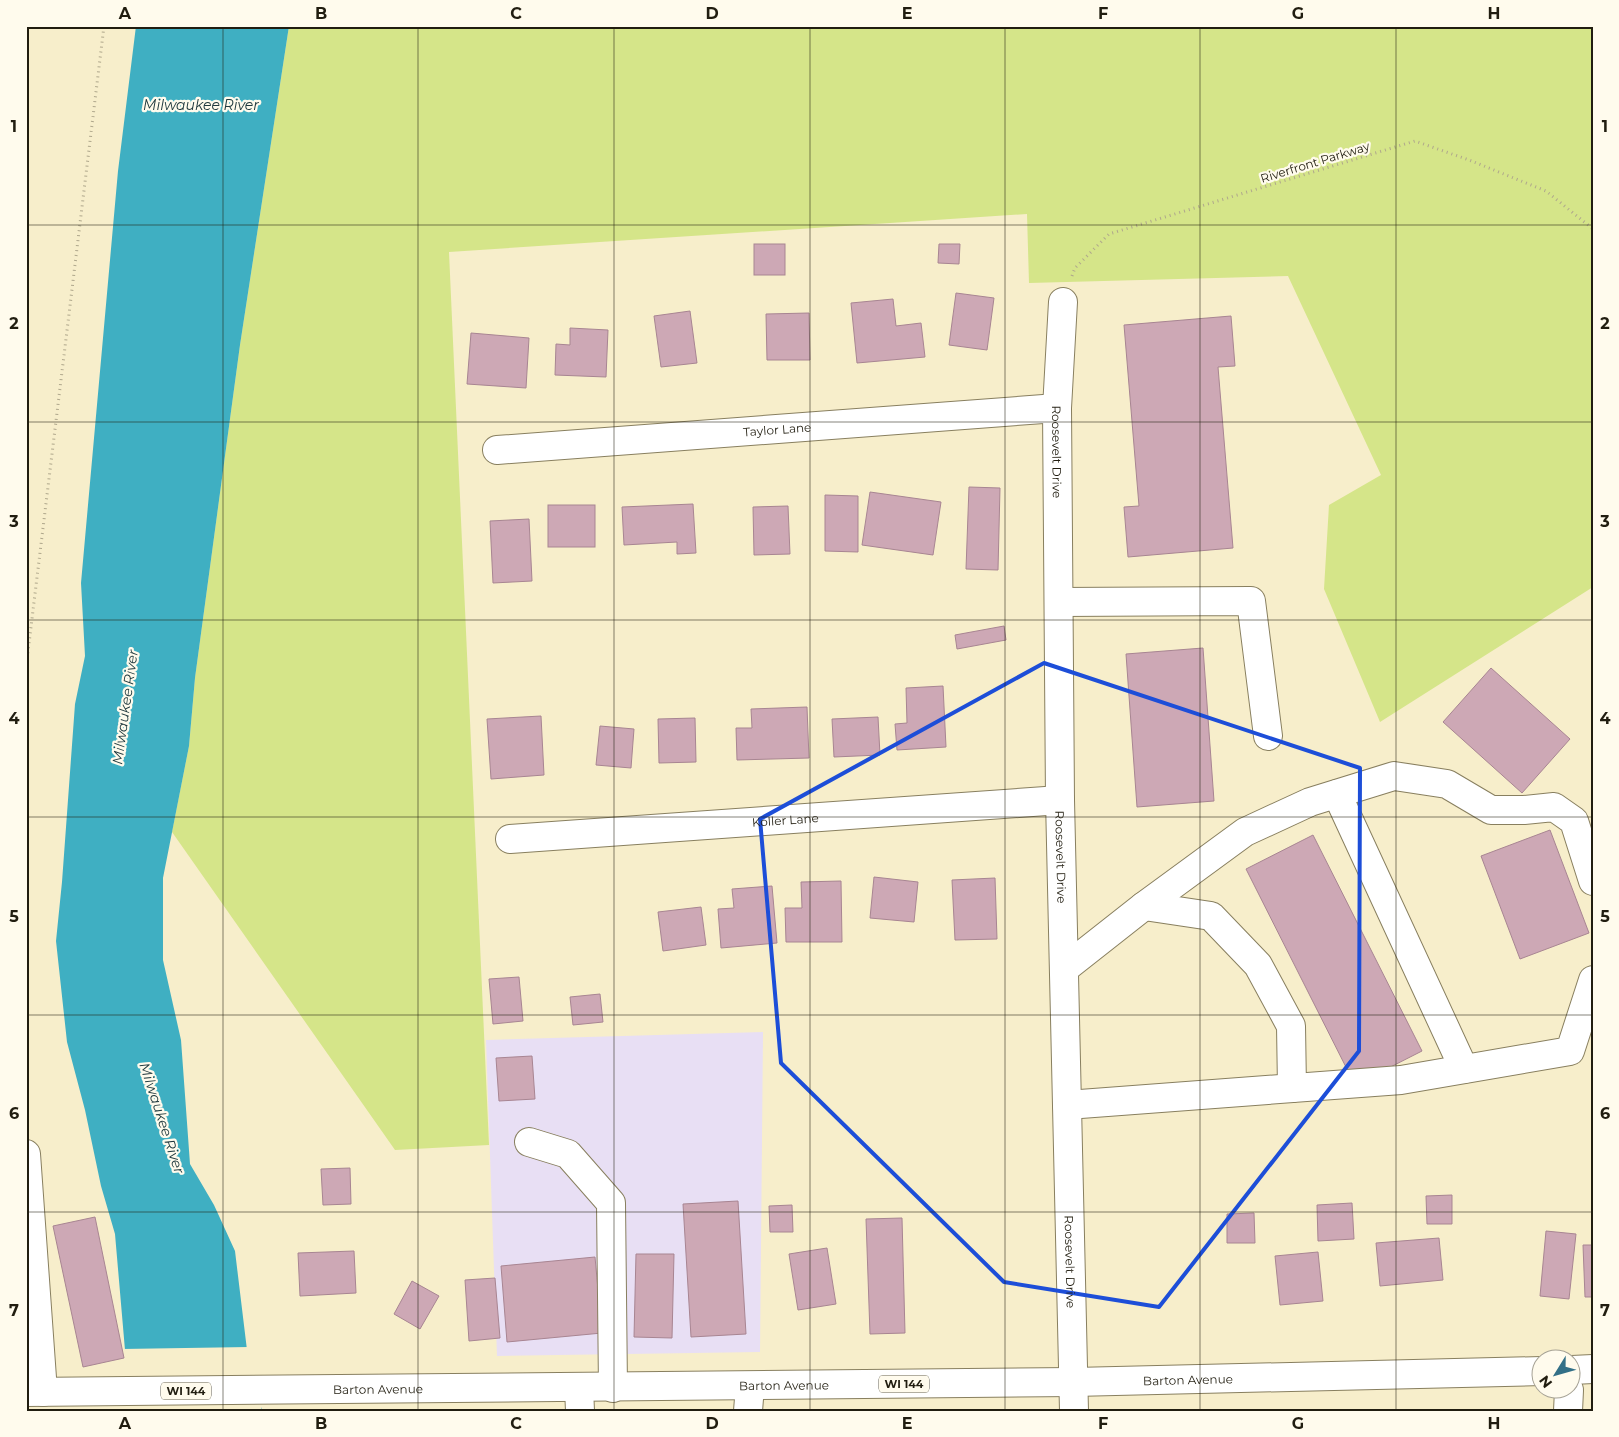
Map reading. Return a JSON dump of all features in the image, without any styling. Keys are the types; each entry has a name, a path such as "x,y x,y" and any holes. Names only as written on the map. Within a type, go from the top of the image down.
{"street":[{"name":"Roosevelt Drive","path":"1063,302 1057,408 1060,800 1074,1411"},
{"name":"Taylor Lane","path":"497,450 1057,408"},
{"path":"1059,602 1251,601 1268,736"},
{"path":"1064,969 1144,906 1245,832 1310,802 1394,776 1447,784 1491,810 1524,810 1554,807 1574,820 1593,881"},
{"path":"1337,794 1464,1069"},
{"name":"Koller Lane","path":"510,839 1060,800"},
{"path":"1144,906 1211,916 1258,965 1290,1026 1292,1088"},
{"path":"1067,1105 1401,1080 1570,1051 1593,980"},
{"path":"529,1142 568,1154 611,1203 613,1388"},
{"path":"26,1154 35,1392"},
{"name":"Barton Avenue","path":"35,1392 266,1391 579,1399 613,1388 749,1398 1074,1382 1532,1371"}],"path":[{"path":"26,668 104,26"},
{"name":"Riverfront Parkway","path":"1063,302 1074,268 1109,234 1415,141 1469,160 1546,191 1593,229"}],"highlighted area":[{"path":"1044,663 1360,768 1359,1051 1159,1307 1004,1282 781,1063 760,819"}],"shaded area":[{"path":"763,1032 760,1352 497,1356 486,1040"}],"green space":[{"path":"289,26 1593,26 1593,587 1380,722 1324,589 1329,505 1381,475 1288,276 1029,283 1027,214 449,252 489,1145 395,1150 172,832 189,746 195,678 240,345"}],"water":[{"name":"Milwaukee River","path":"136,26 289,26 240,345 195,678 189,746 163,878 163,960 181,1040 190,1164 214,1205 235,1251 247,1350 262,1411 113,1411 125,1350 115,1234 101,1186 85,1110 67,1042 56,941 75,704 85,656 81,583 118,171"}],"pier":[{"path":"249,1347 261,1397 261,1411 113,1411 113,1398 122,1349"}],"building":[{"path":"754,244 785,244 785,275 754,275"},
{"path":"939,244 960,244 959,264 938,263"},
{"path":"956,293 994,298 987,350 949,345"},
{"path":"893,299 896,326 921,323 925,357 857,363 851,303"},
{"path":"690,311 697,363 661,367 654,316"},
{"path":"809,313 810,360 767,360 766,314"},
{"path":"1231,316 1235,366 1218,367 1233,548 1128,557 1124,507 1139,506 1124,325"},
{"path":"570,328 608,330 606,377 555,375 556,344 570,345"},
{"path":"471,333 529,338 526,388 467,384"},
{"path":"969,487 1000,488 998,570 966,569"},
{"path":"870,492 941,502 933,555 862,545"},
{"path":"825,495 858,496 858,552 825,551"},
{"path":"693,504 696,553 677,554 677,542 624,545 622,507"},
{"path":"548,505 595,505 595,547 548,547"},
{"path":"788,506 790,554 754,555 753,507"},
{"path":"529,519 532,581 493,583 490,521"},
{"path":"1004,626 1006,640 957,649 955,635"},
{"path":"1203,648 1214,801 1137,807 1126,654"},
{"path":"1491,668 1570,739 1522,793 1443,722"},
{"path":"943,686 946,747 897,750 895,724 907,723 906,688"},
{"path":"807,707 809,758 737,760 736,728 752,728 751,709"},
{"path":"541,716 544,775 491,779 487,719"},
{"path":"878,717 880,755 834,757 832,719"},
{"path":"695,718 696,762 659,763 658,719"},
{"path":"600,726 634,729 631,768 596,765"},
{"path":"1550,830 1589,933 1520,959 1481,856"},
{"path":"1313,835 1422,1051 1355,1085 1246,869"},
{"path":"874,877 918,882 914,922 870,918"},
{"path":"995,878 997,939 955,940 952,880"},
{"path":"841,881 842,942 786,942 785,908 802,908 801,882"},
{"path":"772,886 777,943 721,948 718,909 734,908 732,889"},
{"path":"701,907 706,945 663,951 658,912"},
{"path":"519,977 523,1021 493,1024 489,979"},
{"path":"600,994 603,1022 573,1025 570,997"},
{"path":"532,1056 535,1099 499,1101 496,1058"},
{"path":"350,1168 351,1204 323,1205 321,1169"},
{"path":"1452,1195 1452,1224 1427,1224 1426,1196"},
{"path":"738,1201 746,1334 691,1337 683,1204"},
{"path":"1352,1203 1354,1239 1318,1241 1317,1205"},
{"path":"792,1205 793,1232 770,1232 769,1206"},
{"path":"1254,1213 1255,1243 1227,1243 1227,1214"},
{"path":"95,1217 124,1358 83,1367 53,1226"},
{"path":"902,1218 905,1333 870,1334 866,1219"},
{"path":"1546,1231 1576,1234 1569,1299 1540,1296"},
{"path":"1439,1238 1443,1280 1380,1286 1376,1243"},
{"path":"1583,1245 1593,1245 1593,1297 1585,1297"},
{"path":"827,1248 836,1304 798,1310 789,1254"},
{"path":"354,1251 356,1293 300,1296 298,1253"},
{"path":"1318,1252 1323,1301 1280,1305 1275,1256"},
{"path":"636,1254 674,1254 672,1338 634,1337"},
{"path":"595,1257 602,1333 507,1342 501,1266"},
{"path":"495,1278 500,1338 469,1341 465,1280"},
{"path":"412,1281 439,1296 420,1329 394,1314"}]}
